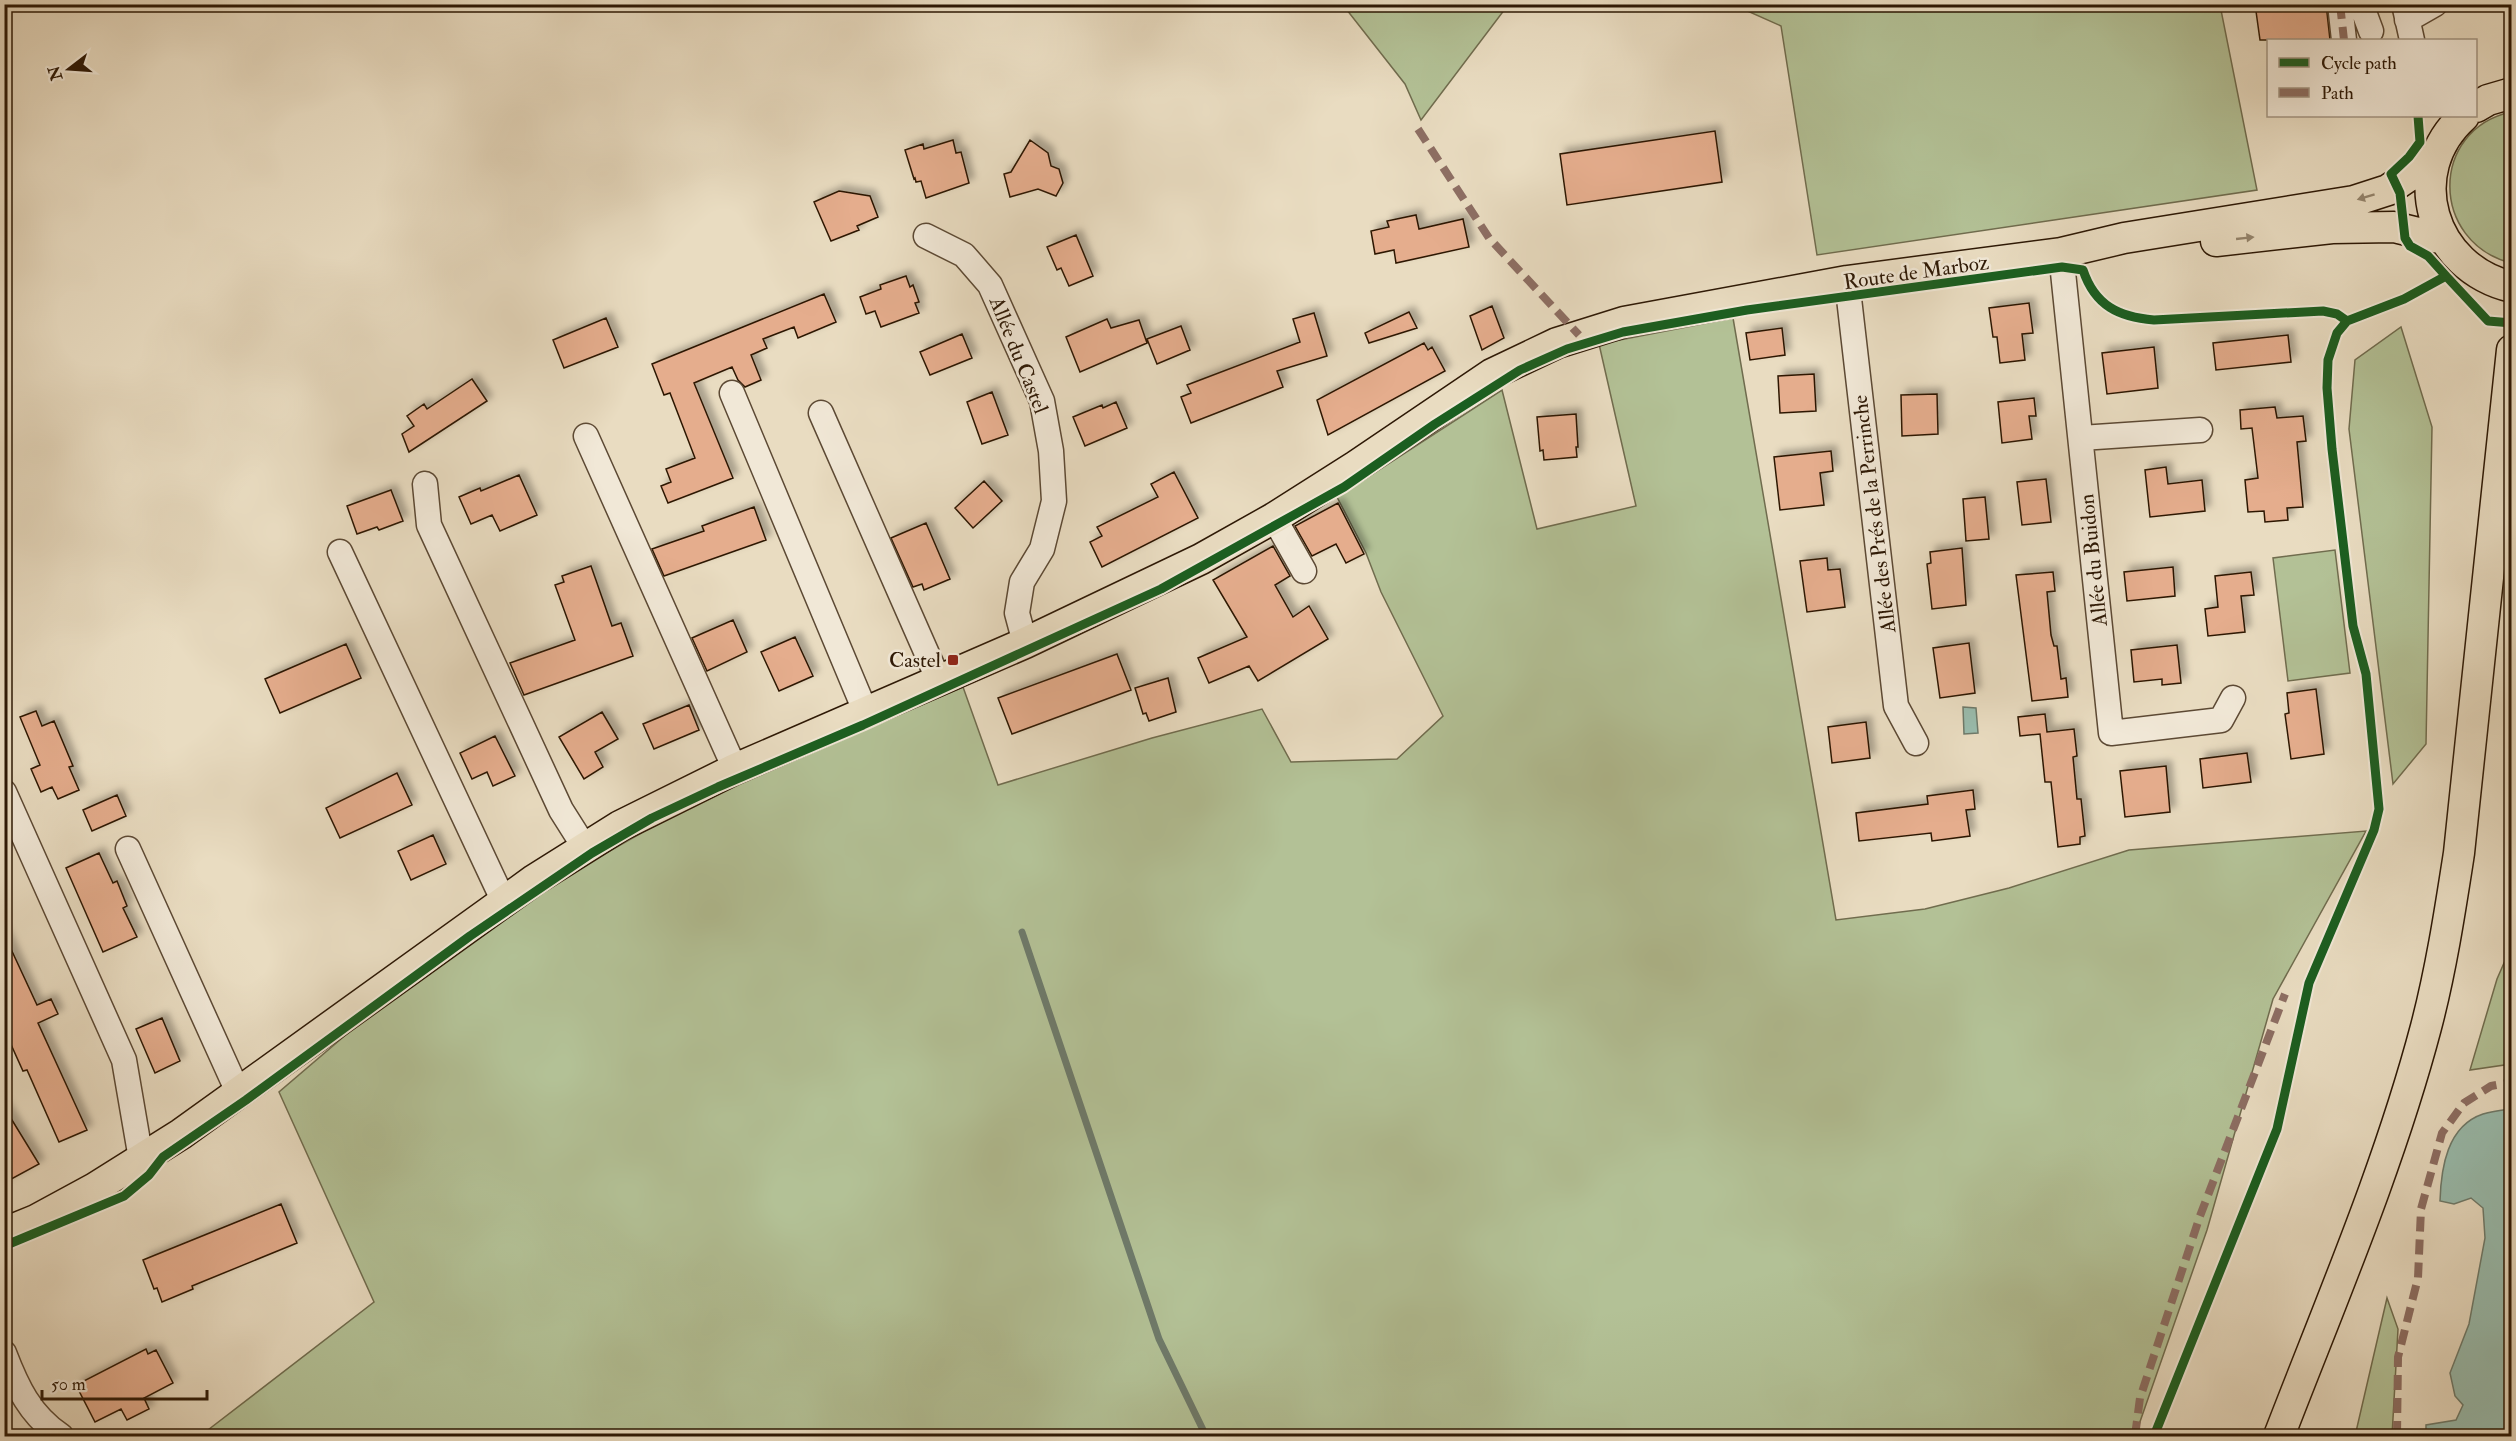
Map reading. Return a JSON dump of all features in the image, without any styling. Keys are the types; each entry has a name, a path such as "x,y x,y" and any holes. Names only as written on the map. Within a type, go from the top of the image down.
{"main road":[{"path":"2477,106 2510,91"},
{"path":"2460,117 2443,140 2435,158 2430,186 2433,214 2444,239 2458,258 2475,273 2495,283 2511,286"},
{"name":"Route de Marboz","path":"4,1233 36,1220 85,1194 181,1134 504,902 585,848 650,810 735,769 1024,644 1201,559 1274,518 1356,466 1492,374 1557,343 1624,322 1847,281 2061,252 2124,238 2354,201 2388,190 2435,158"},
{"name":"Route de Marboz","path":"2061,252 2136,251 2332,228 2394,227 2444,239"},
{"path":"2279,1437 2384,1165 2431,1003 2448,924 2459,853 2511,350"}],"street":[{"path":"2340,4 2344,39"},
{"path":"2361,4 2371,32"},
{"path":"2408,22 2435,4"},
{"name":"Allée du Castel","path":"926,236 964,255 990,285 1042,401 1051,451 1054,501 1042,549 1022,582 1017,613 1024,644"},
{"name":"Allée du Buidon","path":"2061,252 2111,733 2221,720 2233,698"},
{"name":"Allée des Prés de la Perrinche","path":"1847,281 1896,706 1916,743"},
{"path":"732,393 866,713"},
{"path":"821,413 939,681"},
{"path":"2081,438 2200,430"},
{"path":"586,436 735,769"},
{"path":"425,484 429,525 561,810 585,848"},
{"path":"1274,518 1304,571"},
{"path":"340,552 504,902"},
{"path":"4,792 124,1060 141,1159"},
{"path":"128,849 238,1092"},
{"path":"4,1353 26,1401 38,1417 61,1437"}],"shaded area":[{"path":"1343,5 1508,5 1421,120 1405,84"},
{"path":"1734,5 2220,5 2257,190 1817,255 1781,26"},
{"path":"2512,112 2511,263 2484,251 2465,233 2454,211 2450,186 2454,162 2465,140 2484,123"},
{"path":"1733,318 1836,920 1925,909 2009,888 2129,850 2366,831 2273,999 2207,1230 2135,1436 207,1436 204,1433 374,1302 279,1092 369,1015 555,882 643,832 748,779 963,687 998,785 1152,738 1262,709 1291,762 1397,759 1443,716 1337,497 1502,390 1537,529 1636,506 1599,344"},
{"path":"2401,327 2432,427 2426,744 2393,784 2349,429 2355,360"},
{"path":"2335,550 2350,673 2288,681 2273,558"},
{"path":"1963,707 1976,708 1978,733 1964,734"},
{"path":"2511,947 2511,1064 2470,1070 2497,979"},
{"path":"2511,1109 2511,1436 2426,1436 2426,1425 2456,1420 2463,1405 2455,1396 2450,1373 2469,1324 2485,1238 2483,1208 2471,1198 2454,1204 2440,1201 2442,1175 2448,1150 2461,1128 2471,1120 2486,1113"},
{"path":"2387,1298 2398,1329 2392,1436 2355,1436"}],"building":[{"path":"2255,4 2326,4 2330,39 2260,40"},
{"path":"1715,131 1722,182 1567,205 1560,154"},
{"path":"953,140 956,153 961,152 969,183 926,198 921,181 916,182 914,179 905,150 923,144 924,149"},
{"path":"1030,140 1048,153 1051,166 1059,169 1063,183 1056,196 1038,189 1010,197 1004,174 1011,172"},
{"path":"839,191 870,196 878,217 857,226 859,230 831,241 814,202"},
{"path":"1416,215 1419,229 1463,219 1469,247 1396,263 1394,250 1375,254 1371,231 1389,227 1387,221"},
{"path":"1076,235 1093,276 1069,286 1061,268 1057,270 1047,247"},
{"path":"906,276 910,287 913,285 919,302 915,303 919,313 881,327 875,311 866,314 860,297 881,289 880,285"},
{"path":"824,294 836,322 798,338 794,327 763,339 767,348 751,355 761,380 745,387 738,380 732,367 694,383 733,478 668,503 661,486 671,482 666,469 695,458 670,393 664,395 652,364"},
{"path":"2029,303 2033,333 2022,334 2025,360 2000,363 1997,337 1993,337 1989,308"},
{"path":"1492,306 1504,338 1482,350 1470,316"},
{"path":"1409,312 1417,328 1369,343 1365,333"},
{"path":"1314,313 1327,356 1277,371 1283,387 1191,423 1181,397 1191,393 1187,385 1300,342 1293,319"},
{"path":"606,318 618,347 564,368 553,340"},
{"path":"1107,319 1111,328 1139,320 1147,343 1080,372 1066,337"},
{"path":"1181,326 1190,350 1157,364 1147,339"},
{"path":"1782,328 1785,355 1750,360 1746,333"},
{"path":"962,334 972,358 930,375 920,352"},
{"path":"2288,335 2291,362 2216,370 2213,343"},
{"path":"1424,343 1428,350 1432,347 1445,371 1328,435 1317,400"},
{"path":"2154,347 2158,388 2107,394 2102,353"},
{"path":"1814,374 1816,411 1780,413 1778,376"},
{"path":"472,379 487,401 409,452 402,434 414,426 407,416 424,404 427,409"},
{"path":"992,392 1008,435 982,444 967,402"},
{"path":"1937,394 1938,434 1902,436 1901,395"},
{"path":"2034,398 2036,416 2029,416 2032,439 2002,443 1998,402"},
{"path":"1116,402 1127,428 1085,446 1073,417"},
{"path":"2275,407 2277,418 2303,416 2306,441 2297,442 2303,507 2287,508 2288,520 2265,522 2264,511 2248,512 2245,480 2258,478 2252,428 2241,429 2240,410"},
{"path":"1576,414 1577,457 1544,460 1543,450 1540,451 1537,417"},
{"path":"1831,451 1833,471 1820,473 1824,505 1780,510 1774,457"},
{"path":"2166,467 2168,484 2202,480 2205,511 2150,517 2145,470"},
{"path":"1174,472 1198,518 1102,567 1090,542 1102,536 1097,527 1158,497 1151,484"},
{"path":"519,475 537,515 500,531 492,515 471,524 459,497 480,488 481,491"},
{"path":"2046,479 2051,522 2022,525 2017,482"},
{"path":"984,481 1002,501 973,528 955,508"},
{"path":"391,490 403,521 379,530 377,527 357,534 347,506"},
{"path":"1985,497 1989,539 1966,541 1963,499"},
{"path":"1338,503 1364,554 1346,563 1336,544 1312,556 1295,526"},
{"path":"754,507 766,540 664,576 652,549 704,531 702,526"},
{"path":"926,523 950,579 924,590 922,584 913,587 891,538"},
{"path":"1273,546 1290,576 1275,585 1293,617 1309,606 1328,639 1258,681 1249,666 1209,683 1198,658 1247,637 1213,580"},
{"path":"1962,548 1966,605 1932,609 1927,564 1931,563 1930,552"},
{"path":"1827,558 1828,570 1840,569 1845,607 1807,612 1800,561"},
{"path":"591,566 612,626 621,623 633,656 524,695 510,663 575,640 555,585 564,582 562,576"},
{"path":"2173,567 2175,596 2127,601 2124,572"},
{"path":"2053,572 2055,591 2047,592 2051,635 2054,646 2057,646 2061,679 2066,678 2068,697 2032,701 2016,575"},
{"path":"2251,572 2254,595 2241,596 2245,632 2208,636 2205,609 2218,607 2215,576"},
{"path":"733,620 747,652 707,671 692,638"},
{"path":"795,637 813,676 779,691 761,652"},
{"path":"1969,643 1975,693 1940,698 1933,648"},
{"path":"346,644 361,678 280,713 265,679"},
{"path":"2177,645 2181,683 2162,685 2162,679 2134,682 2131,650"},
{"path":"1117,654 1131,690 1012,734 998,698"},
{"path":"1168,678 1176,712 1149,721 1146,713 1143,714 1135,688"},
{"path":"2316,689 2324,754 2291,759 2285,714 2289,713 2287,693"},
{"path":"689,705 699,730 654,749 643,724"},
{"path":"36,711 42,726 54,721 73,766 69,767 79,790 58,799 52,787 41,792 31,769 40,765 20,717"},
{"path":"602,712 618,739 595,752 603,767 584,779 559,737"},
{"path":"2045,714 2047,732 2074,729 2077,756 2073,757 2077,799 2081,799 2085,836 2080,837 2080,844 2058,847 2051,782 2045,782 2040,734 2020,736 2018,717"},
{"path":"1866,722 1870,758 1832,763 1828,727"},
{"path":"495,736 515,776 493,786 487,772 472,779 460,753"},
{"path":"2247,753 2251,782 2203,788 2200,759"},
{"path":"2166,766 2170,812 2125,817 2120,771"},
{"path":"397,773 412,805 340,838 326,808"},
{"path":"1973,790 1975,809 1966,810 1970,836 1932,841 1931,833 1859,841 1856,813 1928,804 1927,796"},
{"path":"117,795 126,816 92,831 83,810"},
{"path":"433,835 446,864 411,880 398,851"},
{"path":"99,853 113,883 117,881 127,906 123,908 137,937 103,952 66,868"},
{"path":"4,934 37,1005 51,999 58,1014 38,1023 87,1130 59,1142 27,1070 23,1071 4,1029"},
{"path":"162,1018 180,1061 155,1073 136,1029"},
{"path":"4,1107 39,1164 4,1183"},
{"path":"281,1204 297,1243 192,1286 193,1289 162,1302 157,1288 154,1289 143,1260"},
{"path":"146,1349 148,1354 156,1350 173,1383 144,1398 149,1409 127,1420 121,1409 95,1422 76,1385"}],"waterway":[{"path":"1022,932 1159,1339 1206,1436"}],"marked path":[{"path":"2340,4 2344,39"},
{"path":"1418,129 1489,238 1579,335"},
{"path":"2135,1436 2140,1398 2200,1216 2285,994"},
{"path":"2397,1436 2398,1357 2418,1278 2421,1209 2442,1133 2464,1103 2491,1086 2512,1082"}],"cycle path":[{"path":"2418,117 2420,142 2409,157 2391,174 2400,193 2405,238 2410,246 2428,256 2446,276"},
{"path":"4,1246 124,1196 149,1175 163,1157 246,1100 470,936 592,853 652,818 1161,589 1344,487 1435,424 1520,370 1567,349 1623,332 1747,310 2062,267 2083,270 2094,293 2102,301 2130,316 2154,320 2323,311 2337,314 2347,321"},
{"path":"2154,1436 2277,1129 2309,983 2374,830 2379,809 2366,674 2353,626 2332,449 2327,388 2328,360 2337,333 2347,321 2404,299 2446,276 2488,321 2512,323"}],"place":[{"name":"Castel","path":"953,660"}]}
